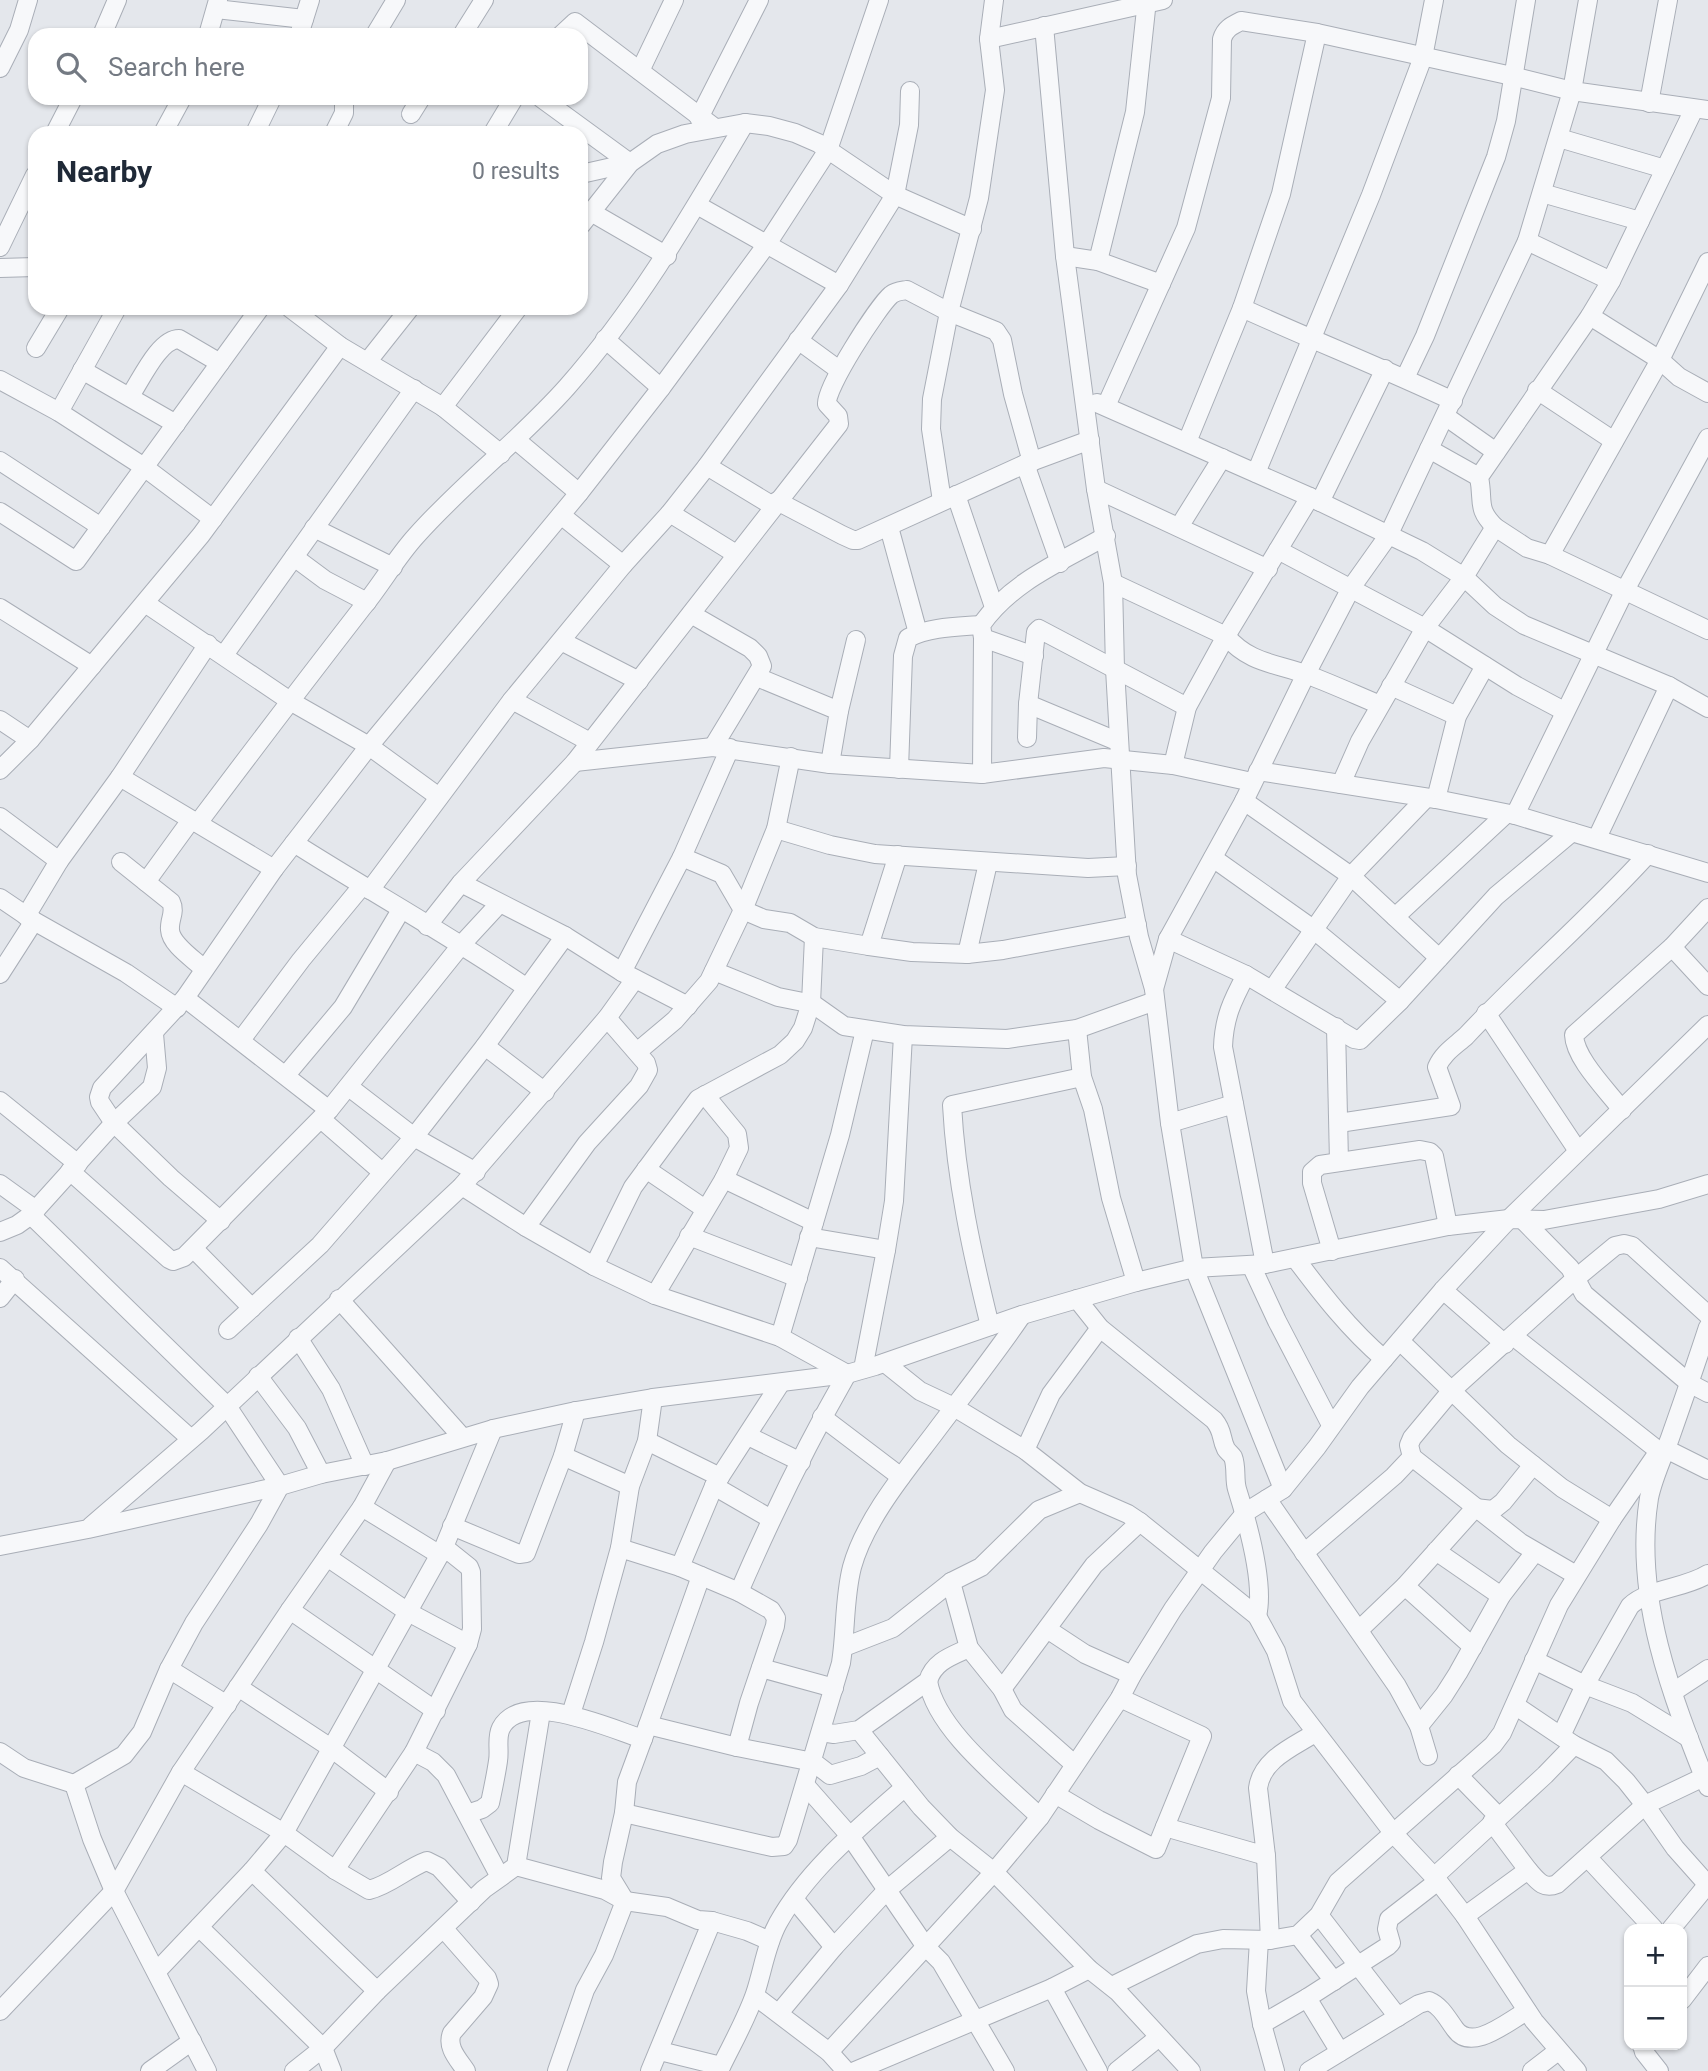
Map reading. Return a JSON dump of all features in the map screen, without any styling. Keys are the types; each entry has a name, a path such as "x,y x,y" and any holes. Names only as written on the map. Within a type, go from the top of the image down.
{"street":[{"path":"0,68 19,30 28,0"},
{"path":"105,28 117,0"},
{"path":"210,28 217,4 302,27 310,0"},
{"path":"379,28 396,0"},
{"path":"466,28 484,0"},
{"path":"640,71 674,0"},
{"path":"699,118 759,0"},
{"path":"221,1221 114,1124 99,1097 113,1077 181,1003 294,843 369,746 561,515 661,388 767,244 828,150 879,0"},
{"path":"994,0 989,39 995,90 979,198 949,312 932,399 931,429 949,498 994,607"},
{"path":"1256,473 1371,195 1423,57 1434,0"},
{"path":"1405,379 1496,157 1506,121 1525,0"},
{"path":"1154,995 1168,939 1244,801 1351,589 1388,536 1527,241 1572,92 1588,0"},
{"path":"1649,103 1668,0"},
{"path":"989,39 1152,1 1135,113 1098,261"},
{"path":"1106,406 1186,228 1221,98 1222,39 1224,32 1241,21 1317,33 1572,92 1701,110 1665,169 1611,281 1590,316 1479,477 1484,516 1527,548 1550,555 1703,628 1708,609"},
{"path":"569,28 575,22 583,28"},
{"path":"1044,26 1065,256 1096,489 1107,536 1113,583 1119,750 1127,866 1137,925 1154,995 1170,1123 1194,1268 1283,1489"},
{"path":"588,32 715,128"},
{"path":"1187,442 1242,308 1281,194 1317,33"},
{"path":"241,1040 301,960 366,888 439,797 512,700 623,565 670,513 839,285 895,195 909,125 909,92"},
{"path":"59,126 69,105"},
{"path":"167,126 178,105"},
{"path":"258,126 269,105"},
{"path":"338,126 344,113 344,105"},
{"path":"411,114 417,105"},
{"path":"497,126 510,105"},
{"path":"550,105 579,126"},
{"path":"146,882 367,603 413,538 516,440 567,386 605,340 667,256 745,123"},
{"path":"588,215 629,163 657,144 685,134 745,123 795,133 828,150 895,195 972,229"},
{"path":"588,133 629,163"},
{"path":"1559,138 1665,169"},
{"path":"588,172 629,163"},
{"path":"0,247 28,189"},
{"path":"1542,194 1640,221"},
{"path":"697,205 839,285"},
{"path":"588,219 667,256"},
{"path":"1527,241 1611,281"},
{"path":"1065,256 1098,261 1161,284"},
{"path":"1550,555 1660,359 1708,262"},
{"path":"0,268 28,267"},
{"path":"427,926 461,883 575,762 839,424 838,416 825,400 839,370 890,296 898,291 915,293 949,312 988,326 996,331 1002,340 1028,463 1060,563"},
{"path":"1242,308 1405,379 1449,408 1496,452"},
{"path":"36,348 56,315"},
{"path":"59,412 113,315"},
{"path":"0,512 76,561 255,315"},
{"path":"299,315 340,346 443,407 501,454"},
{"path":"368,361 404,315"},
{"path":"443,407 513,315"},
{"path":"1590,316 1660,359 1679,377 1708,393"},
{"path":"130,396 162,346 173,339 179,339 220,363"},
{"path":"605,340 661,388"},
{"path":"798,340 839,370"},
{"path":"0,770 30,740 213,519 340,346"},
{"path":"1173,765 1187,707 1278,550 1315,500 1385,369"},
{"path":"82,370 176,424"},
{"path":"0,380 59,412 145,467 213,519"},
{"path":"225,655 414,389"},
{"path":"1537,390 1614,441"},
{"path":"1084,397 1315,500 1439,560 1464,577 1495,606 1524,625 1705,700"},
{"path":"1395,917 1510,814 1624,592 1708,438"},
{"path":"516,440 579,492"},
{"path":"707,466 775,503 853,540 866,538 1028,463 1090,440"},
{"path":"1429,450 1479,477"},
{"path":"1179,527 1222,458"},
{"path":"0,461 101,527"},
{"path":"1096,489 1268,569"},
{"path":"670,513 736,554"},
{"path":"561,515 623,565"},
{"path":"889,527 919,633"},
{"path":"1341,785 1360,741 1425,628 1464,577 1496,527"},
{"path":"314,528 393,567"},
{"path":"982,774 982,632 994,607 1015,587 1107,536"},
{"path":"1278,550 1425,628 1564,711"},
{"path":"294,558 325,580 367,603"},
{"path":"1113,583 1226,636 1237,649 1250,657 1306,674 1380,705"},
{"path":"145,603 290,701 369,746 439,797"},
{"path":"0,608 92,666"},
{"path":"88,1529 227,1406 462,1186 607,1018 629,976 682,857 722,748 762,666 750,648 691,614"},
{"path":"899,769 905,645 908,638 943,628 982,632 1034,656"},
{"path":"1027,738 1036,632 1041,629 1187,707"},
{"path":"830,764 856,640"},
{"path":"561,641 639,681"},
{"path":"0,974 59,861 120,777 208,644"},
{"path":"1272,990 1351,876 1431,798 1457,716 1485,666"},
{"path":"757,677 839,711"},
{"path":"1391,686 1457,716"},
{"path":"1597,838 1669,686"},
{"path":"512,700 590,742"},
{"path":"1028,704 1119,750 1173,765 1431,798 1510,814 1708,873"},
{"path":"0,720 30,740"},
{"path":"575,762 722,748 830,764 982,774 1104,758 1119,750"},
{"path":"636,1052 675,1020 709,981 743,910 776,829 792,757"},
{"path":"120,777 274,869"},
{"path":"1244,801 1351,876 1439,958"},
{"path":"0,817 59,861"},
{"path":"776,829 830,845 875,854 1088,868 1127,866"},
{"path":"1168,939 1246,975 1354,1039 1360,1040 1400,1001 1496,896 1572,832"},
{"path":"294,843 427,926 462,944 527,988"},
{"path":"869,946 898,855"},
{"path":"1339,1123 1451,1106 1438,1072 1438,1063 1448,1049 1465,1037 1486,1013 1604,903 1648,855"},
{"path":"682,857 722,874 743,910 764,919 790,923 814,937 869,946 912,952 967,954 1003,950 1137,925"},
{"path":"1213,858 1313,929 1400,1001"},
{"path":"121,862 171,902 174,908 171,934 204,969"},
{"path":"967,954 988,863"},
{"path":"461,883 565,936 629,976 688,1006"},
{"path":"0,898 241,1040 286,1075 382,1172"},
{"path":"0,1101 74,1167 169,1259 178,1260 194,1249 325,1115 462,944 499,904"},
{"path":"1622,1110 1582,1059 1574,1046 1574,1035 1672,947 1708,908"},
{"path":"286,1075 342,1007 401,910"},
{"path":"228,1330 320,1245 414,1137 485,1046 565,936"},
{"path":"594,1266 633,1187 688,1111 705,1095 780,1055 795,1041 803,1028 811,1003 814,937"},
{"path":"1672,947 1708,986"},
{"path":"714,971 778,997 811,1003 845,1026 903,1035 1007,1039 1077,1029 1154,995"},
{"path":"1246,975 1232,1001 1224,1025 1223,1047 1258,1264 1277,1321 1331,1425"},
{"path":"1486,1013 1578,1151"},
{"path":"526,1227 587,1143 645,1079 648,1070 646,1063 607,1018"},
{"path":"829,2052 994,1872 1040,1817 1120,1698 1201,1569 1245,1512 1283,1489 1384,1359 1443,1290 1516,1219 1578,1151 1708,1025"},
{"path":"1336,1027 1339,1162"},
{"path":"1077,1029 1082,1077 1093,1110 1111,1198 1136,1282"},
{"path":"780,1337 849,1099 865,1030"},
{"path":"0,1232 17,1225 33,1212 152,1087 156,1078 154,1034"},
{"path":"739,1592 771,1519 822,1417 855,1372 886,1250 895,1182 903,1035"},
{"path":"485,1046 545,1092"},
{"path":"990,1326 970,1243 956,1153 952,1105 1082,1077"},
{"path":"349,1087 414,1137 476,1172"},
{"path":"655,1295 724,1179 739,1147 737,1135 705,1095"},
{"path":"1170,1123 1234,1104"},
{"path":"1332,1251 1311,1176 1315,1168 1320,1166 1420,1150 1430,1152 1434,1156 1448,1226"},
{"path":"646,1169 705,1209"},
{"path":"724,1179 812,1230 886,1250"},
{"path":"0,1184 33,1212 227,1406 280,1486"},
{"path":"0,1546 88,1529 387,1461 492,1429 576,1411 653,1398 780,1384 855,1372 1022,1315 1194,1268 1258,1264 1295,1258 1448,1226 1516,1219 1544,1220 1658,1199 1708,1184"},
{"path":"462,1186 594,1266 655,1295 780,1337 855,1372"},
{"path":"1516,1219 1570,1268 1584,1294 1597,1306 1689,1383 1708,1393"},
{"path":"689,1236 798,1278"},
{"path":"1576,1575 1535,1552 1412,1457 1409,1445 1412,1438 1452,1390 1615,1246 1632,1246 1708,1315"},
{"path":"194,1249 252,1308"},
{"path":"1295,1258 1358,1337 1384,1359"},
{"path":"0,1268 191,1439"},
{"path":"0,1298 15,1279"},
{"path":"1443,1290 1663,1452 1708,1470"},
{"path":"339,1299 462,1437"},
{"path":"1077,1299 1100,1328 1222,1429 1225,1447 1233,1458 1237,1488 1245,1512 1260,1605 1257,1616"},
{"path":"624,1812 779,1847 788,1840 813,1762 844,1647 847,1592 852,1565 869,1529 901,1477 1022,1315"},
{"path":"1458,1775 1495,1819 1528,1870 1544,1886 1550,1887 1588,1858 1645,1805 1707,1780 1689,1738 1657,1638 1649,1594 1646,1540 1650,1496 1708,1327"},
{"path":"1025,1450 1051,1394 1100,1328"},
{"path":"298,1338 331,1389 365,1466"},
{"path":"1400,1340 1508,1444 1562,1488 1612,1519"},
{"path":"885,1363 920,1391 954,1407 1025,1450 1080,1493 1140,1522 1257,1616 1276,1651 1292,1701 1394,1834 1436,1879 1465,1916 1527,2011 1577,2071"},
{"path":"258,1376 297,1428 321,1474"},
{"path":"680,1566 717,1482 780,1384"},
{"path":"570,1714 594,1642 620,1548 630,1486 647,1441 653,1398"},
{"path":"452,1526 519,1555 526,1553 563,1456 576,1411"},
{"path":"822,1417 901,1477"},
{"path":"157,1971 252,1871 284,1833 442,1551 492,1429"},
{"path":"748,1436 801,1462"},
{"path":"647,1441 717,1482 771,1519"},
{"path":"1112,1986 1197,1944 1223,1939 1264,1940 1298,1935 1319,1915 1338,1882 1493,1745 1502,1733 1576,1575 1612,1519 1663,1452"},
{"path":"563,1456 630,1486"},
{"path":"1304,1553 1394,1476 1412,1457"},
{"path":"0,2011 114,1891 181,1772 362,1507 387,1461"},
{"path":"1475,1508 1493,1510 1503,1503 1533,1465"},
{"path":"0,1752 24,1768 74,1784 124,1755 142,1732 169,1669 194,1623 259,1524 280,1486"},
{"path":"844,1647 894,1628 951,1582 981,1567 1039,1510 1080,1493"},
{"path":"1267,1499 1397,1686 1419,1726 1429,1756"},
{"path":"335,1870 414,1752 468,1644 472,1629 471,1572 468,1567 362,1507"},
{"path":"1359,1630 1405,1586 1475,1508"},
{"path":"1002,1689 1094,1565 1140,1522"},
{"path":"620,1548 680,1566 739,1592 771,1610 776,1618 737,1747"},
{"path":"1436,1551 1501,1596"},
{"path":"1419,1726 1444,1695 1501,1596 1535,1552"},
{"path":"327,1557 408,1612 468,1644"},
{"path":"1262,2024 1334,1982 1391,1943 1387,1928 1389,1919 1436,1879 1495,1819 1545,1775 1567,1741 1585,1685 1630,1606 1649,1594 1684,1586 1708,1574"},
{"path":"625,1901 611,1878 627,1782 701,1576"},
{"path":"951,1582 969,1648 1002,1689 1013,1710 1074,1763"},
{"path":"1405,1586 1473,1647"},
{"path":"290,1610 436,1711"},
{"path":"1047,1629 1067,1644 1132,1675"},
{"path":"969,1648 941,1661 930,1673 930,1694 948,1727 1040,1817"},
{"path":"1534,1660 1585,1685 1632,1703 1689,1738"},
{"path":"761,1668 834,1688"},
{"path":"169,1669 227,1705"},
{"path":"1673,1692 1708,1669"},
{"path":"821,1732 834,1734 859,1730 928,1681"},
{"path":"238,1687 331,1748 389,1792"},
{"path":"1055,1794 1099,1821 1156,1849 1202,1736 1120,1698"},
{"path":"1516,1706 1567,1741 1606,1761 1645,1805 1675,1848 1708,1884 1675,1924"},
{"path":"467,1814 482,1810 490,1803 499,1758 500,1730 505,1723 524,1710 570,1714 645,1732 813,1762 830,1775 861,1766 880,1756"},
{"path":"294,2071 323,2048 377,1990 471,1902 516,1866 541,1712"},
{"path":"859,1730 950,1837 994,1872 1089,1969 1112,1986 1191,2071"},
{"path":"1275,2071 1256,1991 1264,1940 1266,1856 1259,1779 1275,1758 1315,1733"},
{"path":"414,1752 439,1767 500,1877"},
{"path":"181,1772 284,1833 335,1870 369,1890 378,1888 416,1865 432,1862 471,1902"},
{"path":"74,1784 92,1839 114,1891 207,2071"},
{"path":"806,1786 850,1836 926,1947 947,1971 1005,2071"},
{"path":"660,2051 720,2068 755,1996 770,1941 794,1899 850,1836 905,1787"},
{"path":"1165,1827 1266,1856"},
{"path":"779,2013 834,1947 887,1890 950,1837"},
{"path":"1588,1858 1649,1924"},
{"path":"516,1866 606,1890 625,1901 667,1907 698,1920 747,1931 770,1941"},
{"path":"1465,1916 1528,1870"},
{"path":"252,1871 377,1990"},
{"path":"794,1899 834,1947"},
{"path":"557,2071 586,1990 604,1955 625,1901"},
{"path":"1319,1915 1398,2017"},
{"path":"650,2071 712,1921"},
{"path":"199,1927 323,2048 332,2071"},
{"path":"444,1929 487,1978 489,1984 483,1997 449,2040 450,2047 466,2071"},
{"path":"1298,1935 1334,1982"},
{"path":"855,2071 1052,1988 1089,1969"},
{"path":"1687,1995 1704,1978"},
{"path":"1052,1988 1098,2071"},
{"path":"755,1996 829,2052 846,2071"},
{"path":"1307,1998 1340,2052"},
{"path":"1309,2071 1429,2000 1437,2005 1460,2035 1471,2039 1480,2038 1527,2011"},
{"path":"1117,2071 1159,2037"},
{"path":"150,2071 192,2041"},
{"path":"1643,2050 1659,2071"},
{"path":"1532,2071 1558,2051"}]}
